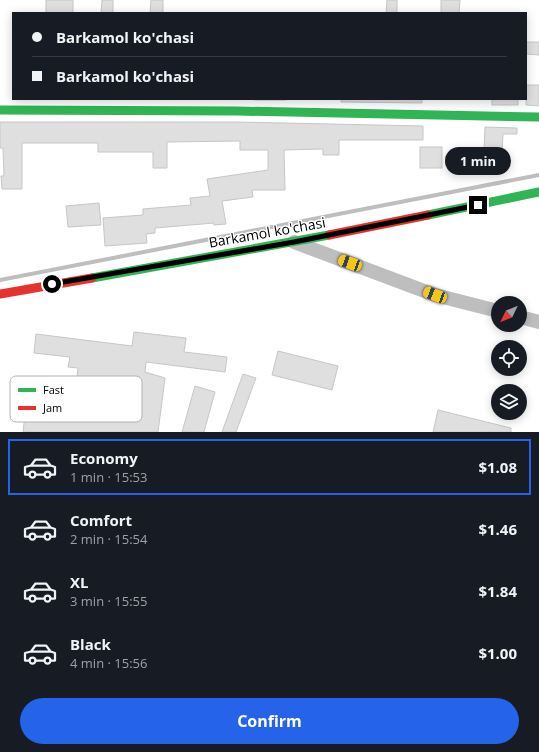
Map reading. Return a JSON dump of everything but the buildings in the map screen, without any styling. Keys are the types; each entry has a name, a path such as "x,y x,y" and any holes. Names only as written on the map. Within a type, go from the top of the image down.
{"street":[{"path":"0,110 237,111 539,117"},
{"name":"Barkamol ko'chasi","path":"0,294 294,242 539,192"},
{"path":"294,242 435,295 491,309"},
{"path":"527,319 539,322"}],"waterway":[{"path":"0,280 539,175"}],"traffic: fast":[{"path":"0,110 237,111 539,117"},
{"path":"428,215 539,192"},
{"path":"92,278 329,235"}],"traffic: jam":[{"path":"329,235 428,215"},
{"path":"0,294 92,278"}],"route":[{"path":"52,284 294,242 478,205"}]}
